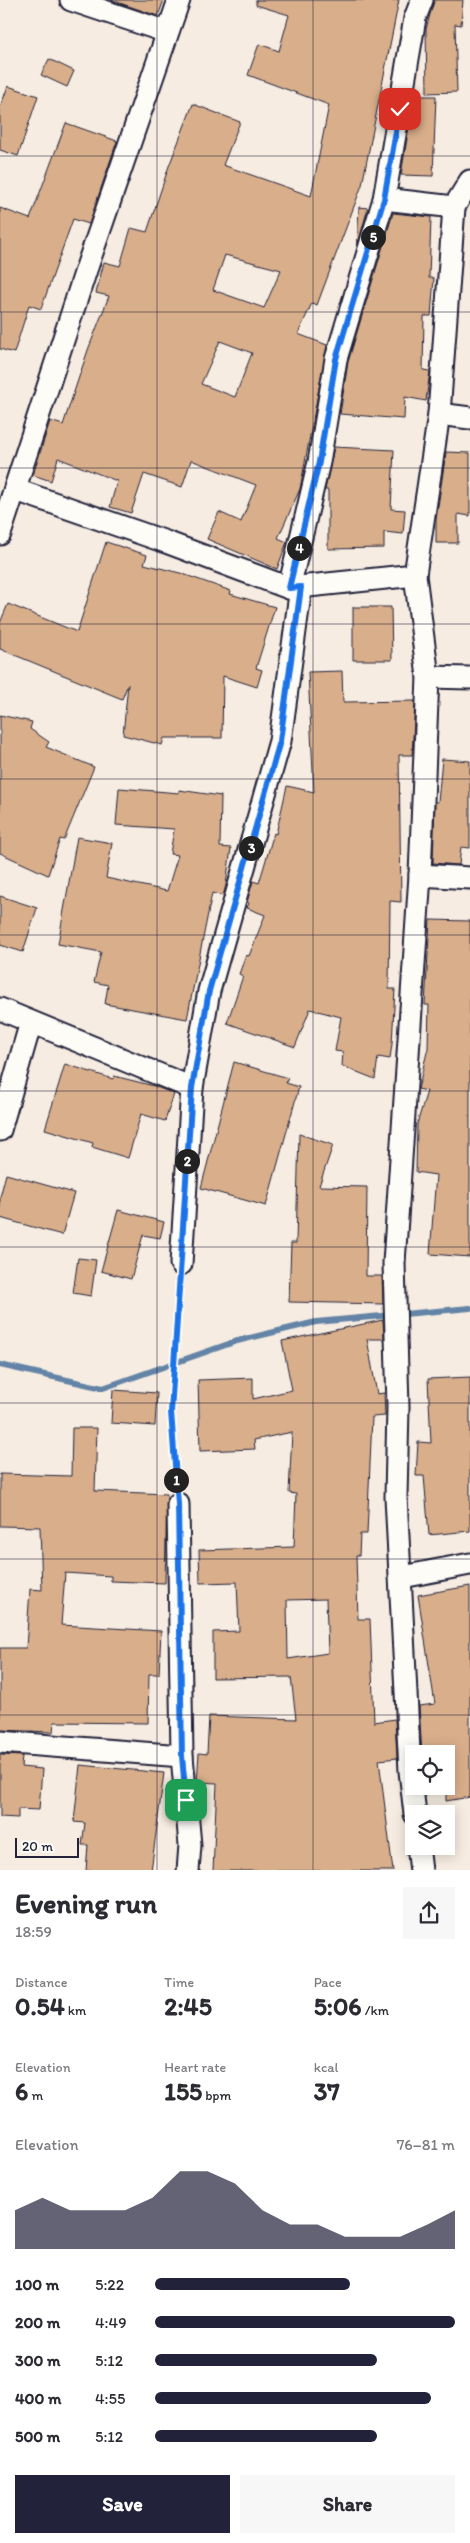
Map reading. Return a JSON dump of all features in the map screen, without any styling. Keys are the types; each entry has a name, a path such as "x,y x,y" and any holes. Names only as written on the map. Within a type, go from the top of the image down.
{"street":[{"path":"70,0 168,32"},
{"path":"1,527 16,490 86,270 179,0"},
{"path":"181,1264 192,1088 209,991 280,741 295,588 336,359 384,199 415,18 422,0"},
{"path":"414,1805 410,1770 402,1577 396,1497 398,1407 394,1263 420,874 428,676 415,576 439,414 454,207 470,181"},
{"path":"384,199 454,207"},
{"path":"439,414 470,418"},
{"path":"16,490 295,588 415,576"},
{"path":"428,676 470,678"},
{"path":"420,874 470,878"},
{"path":"0,1009 192,1088"},
{"path":"0,1130 31,1022"},
{"path":"178,1504 182,1756 190,1845 188,1870"},
{"path":"402,1577 470,1564"},
{"path":"0,1742 182,1756"},
{"path":"419,1855 420,1870"}],"path":[{"path":"178,1504 171,1412 181,1264"}],"building":[{"path":"111,0 164,0 158,16"},
{"path":"256,0 399,0 362,185 317,305 312,303 298,334 327,345 300,489 278,538 287,542 277,569 207,539 219,512 241,522 256,485 191,460 182,487 144,474 131,513 110,507 117,481 58,458 51,481 33,475 50,421 63,425 88,350 109,296 96,293 104,262 120,266 131,228 147,232 169,166 193,104 240,122 223,165 311,196 329,105 248,75 259,44 279,51 289,15 256,5","holes":["225,255 281,270 264,308 213,290","220,341 252,353 235,397 201,384"]},
{"path":"434,0 463,0 461,25 455,24 457,92 427,93 426,29"},
{"path":"49,59 74,71 67,87 41,75"},
{"path":"8,86 38,96 18,156 0,150 0,108"},
{"path":"414,96 436,96 433,176 401,175"},
{"path":"66,123 117,141 89,224 73,219 41,309 29,305 14,353 0,349 0,208 30,219"},
{"path":"359,207 368,208 357,247"},
{"path":"393,213 431,217 429,278 434,278 431,316 424,316 423,370 430,371 426,401 405,397 404,419 340,414 348,362"},
{"path":"334,447 394,450 391,509 405,510 403,534 384,532 384,548 328,549 328,490 325,490"},
{"path":"446,452 470,453 470,516 458,514 458,543 436,543 436,520"},
{"path":"106,542 147,555 144,564 180,573 231,591 230,594 275,607 256,668 262,670 257,687 223,676 222,738 164,738 162,745 123,735 128,684 122,699 0,649 0,623 8,604 77,632"},
{"path":"353,607 391,607 392,660 353,660"},
{"path":"342,671 343,702 415,701 412,755 399,755 401,902 390,901 389,989 395,989 392,1044 390,1059 378,1057 375,1079 342,1066 343,1052 335,1051 341,1017 310,1009 295,1047 227,1023 243,976 239,974 246,955 249,956 265,915 247,908 249,903 247,902 253,881 259,883 274,833 276,834 287,786 314,792 308,672"},
{"path":"0,715 32,722 30,729 49,742 46,747 94,767 64,840 60,839 48,875 0,853"},
{"path":"442,759 470,761 470,848 461,847 459,865 433,863 435,802 438,802"},
{"path":"119,788 179,793 179,790 221,796 220,847 231,848 226,885 223,896 212,893 187,1019 105,1004 108,985 94,982 101,952 58,944 77,837 112,843 106,878 167,891 178,855 170,854 174,829 116,825"},
{"path":"0,896 37,908 23,952 0,945"},
{"path":"430,920 470,921 470,1257 430,1254 436,1175 416,1172 417,1124 427,1091 418,1089 428,1048 429,1005 425,1005"},
{"path":"234,1062 288,1078 286,1083 299,1087 266,1206 201,1188"},
{"path":"65,1064 113,1079 114,1076 154,1086 174,1094 165,1121 141,1114 128,1158 92,1147 93,1143 45,1129"},
{"path":"299,1134 333,1145 319,1186 367,1187 366,1276 382,1276 383,1304 289,1302 291,1243 296,1243"},
{"path":"6,1174 74,1193 62,1235 0,1218 0,1197"},
{"path":"118,1210 164,1222 160,1238 143,1235 131,1279 101,1271"},
{"path":"78,1258 96,1260 91,1296 73,1293"},
{"path":"383,1320 384,1339 367,1339 377,1394 384,1393 385,1416 372,1417 367,1534 360,1534 359,1556 356,1556 358,1619 370,1619 374,1722 395,1719 397,1758 379,1760 393,1870 213,1870 217,1783 197,1782 199,1753 207,1754 209,1716 296,1719 291,1677 213,1678 213,1632 239,1631 237,1582 200,1583 199,1550 294,1547 296,1494 289,1493 292,1432 254,1440 255,1449 200,1451 198,1380 253,1378 253,1399 292,1390 282,1341","holes":["326,1599 328,1653 288,1659 287,1600"]},
{"path":"470,1377 470,1531 429,1535 424,1476 416,1476 418,1442 431,1443 428,1379"},
{"path":"113,1390 157,1393 155,1426 111,1423"},
{"path":"72,1428 97,1428 95,1491 167,1494 165,1583 111,1581 111,1576 65,1573 61,1625 161,1631 159,1674 149,1674 148,1723 54,1722 53,1732 0,1730 0,1648 26,1648 30,1589 42,1590 40,1527 0,1526 0,1474 71,1476"},
{"path":"470,1586 470,1797 446,1801 446,1795 455,1795 455,1745 421,1745 419,1706 435,1704 418,1595"},
{"path":"0,1755 22,1756 21,1767 42,1769 39,1810 18,1809 18,1818 0,1817"},
{"path":"80,1765 164,1773 151,1870 86,1870 88,1845 82,1845 85,1823 74,1822"}],"waterway":[{"path":"0,1365 103,1388 237,1341 316,1322 470,1308"}],"route":[{"path":"186,1800 182,1756 178,1504 171,1412 192,1088 209,991 250,854 280,741 301,587 289,588 319,462 336,359 384,199 400,109"}]}
